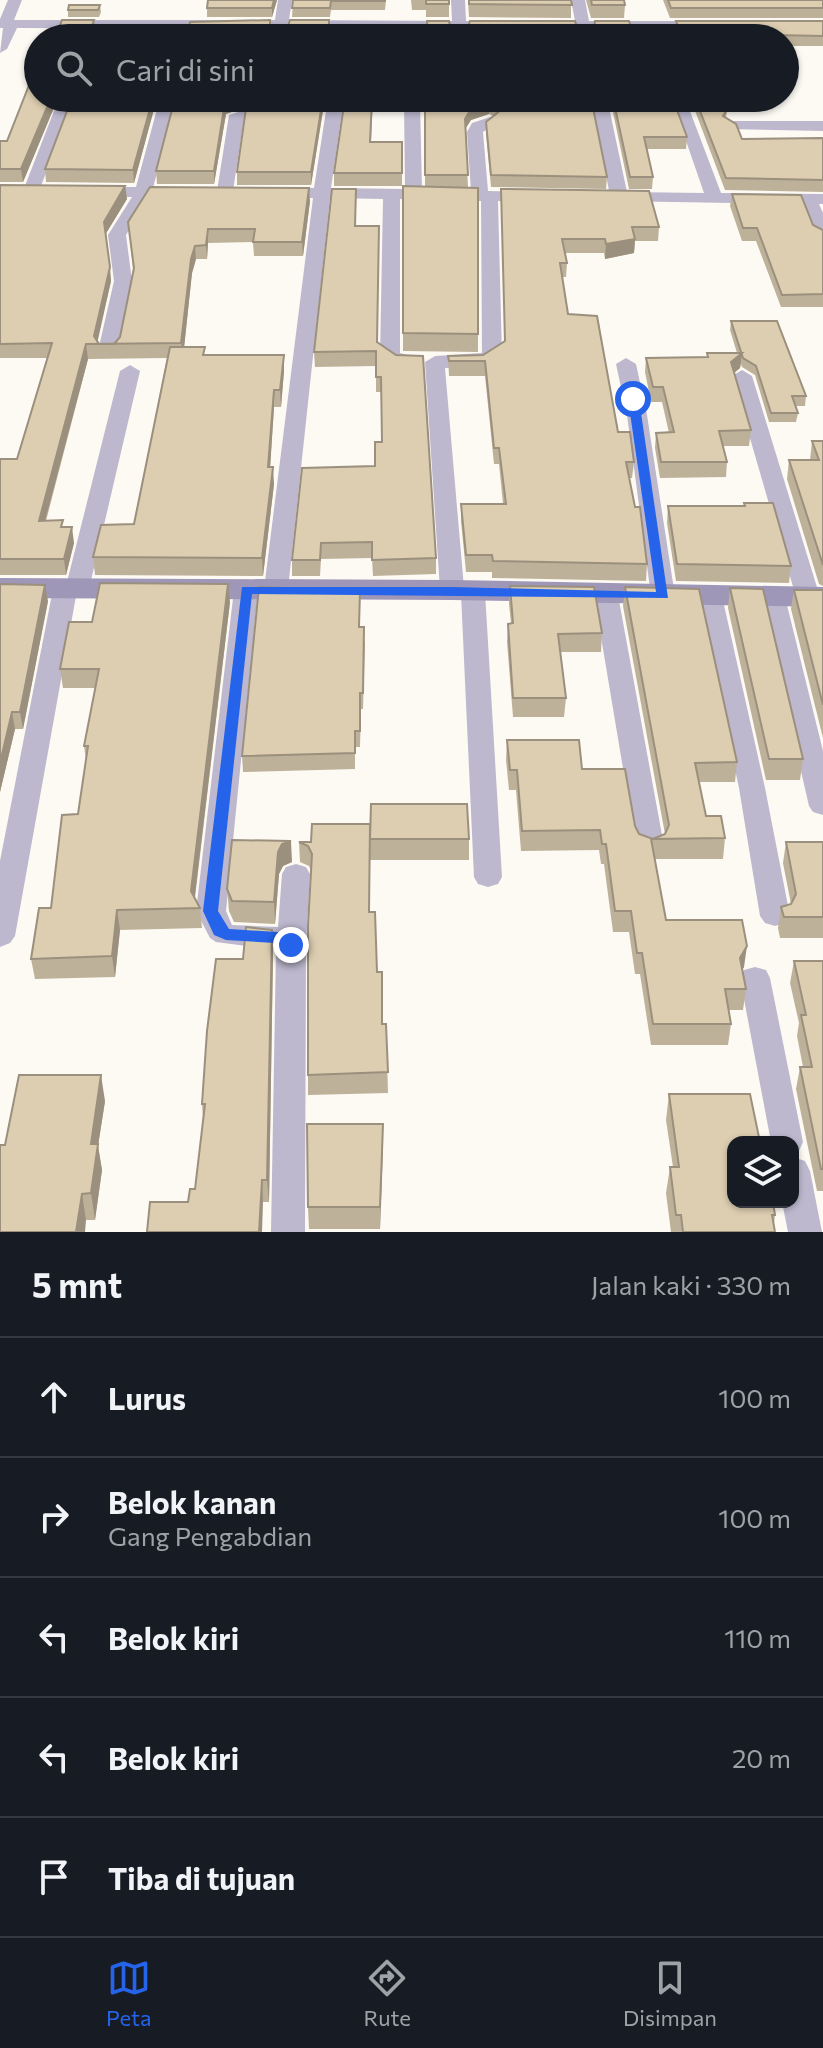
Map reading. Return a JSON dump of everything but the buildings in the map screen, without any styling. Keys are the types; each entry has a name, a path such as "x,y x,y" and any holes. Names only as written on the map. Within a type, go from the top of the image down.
{"street":[{"path":"0,49 5,24 15,0"},
{"path":"282,24 285,0"},
{"path":"458,0 460,24"},
{"path":"578,0 582,24"},
{"path":"31,191 62,112"},
{"path":"108,351 123,281 117,235 143,193 164,112"},
{"path":"225,192 237,115 249,112"},
{"path":"291,945 278,938 226,935 220,931 211,911 334,112"},
{"path":"412,112 414,195"},
{"path":"601,112 613,197 816,199 823,236"},
{"path":"684,112 714,198"},
{"path":"392,195 390,357 398,361 435,362 483,361 492,356 485,197 474,138 476,127 490,122"},
{"path":"732,126 823,126"},
{"path":"79,192 547,197"},
{"path":"435,362 463,591 488,877"},
{"path":"626,364 637,415 663,596"},
{"path":"0,936 71,589 130,371"},
{"path":"0,588 816,597 742,376"},
{"path":"606,595 650,846"},
{"path":"710,596 752,788 775,916"},
{"path":"773,597 823,806"},
{"path":"288,1232 291,945 296,874"},
{"path":"755,978 786,1136"},
{"path":"799,1202 805,1232"}],"route":[{"path":"291,945 285,939 226,935 220,931 211,911 246,590 452,590 663,596 633,399"}]}
